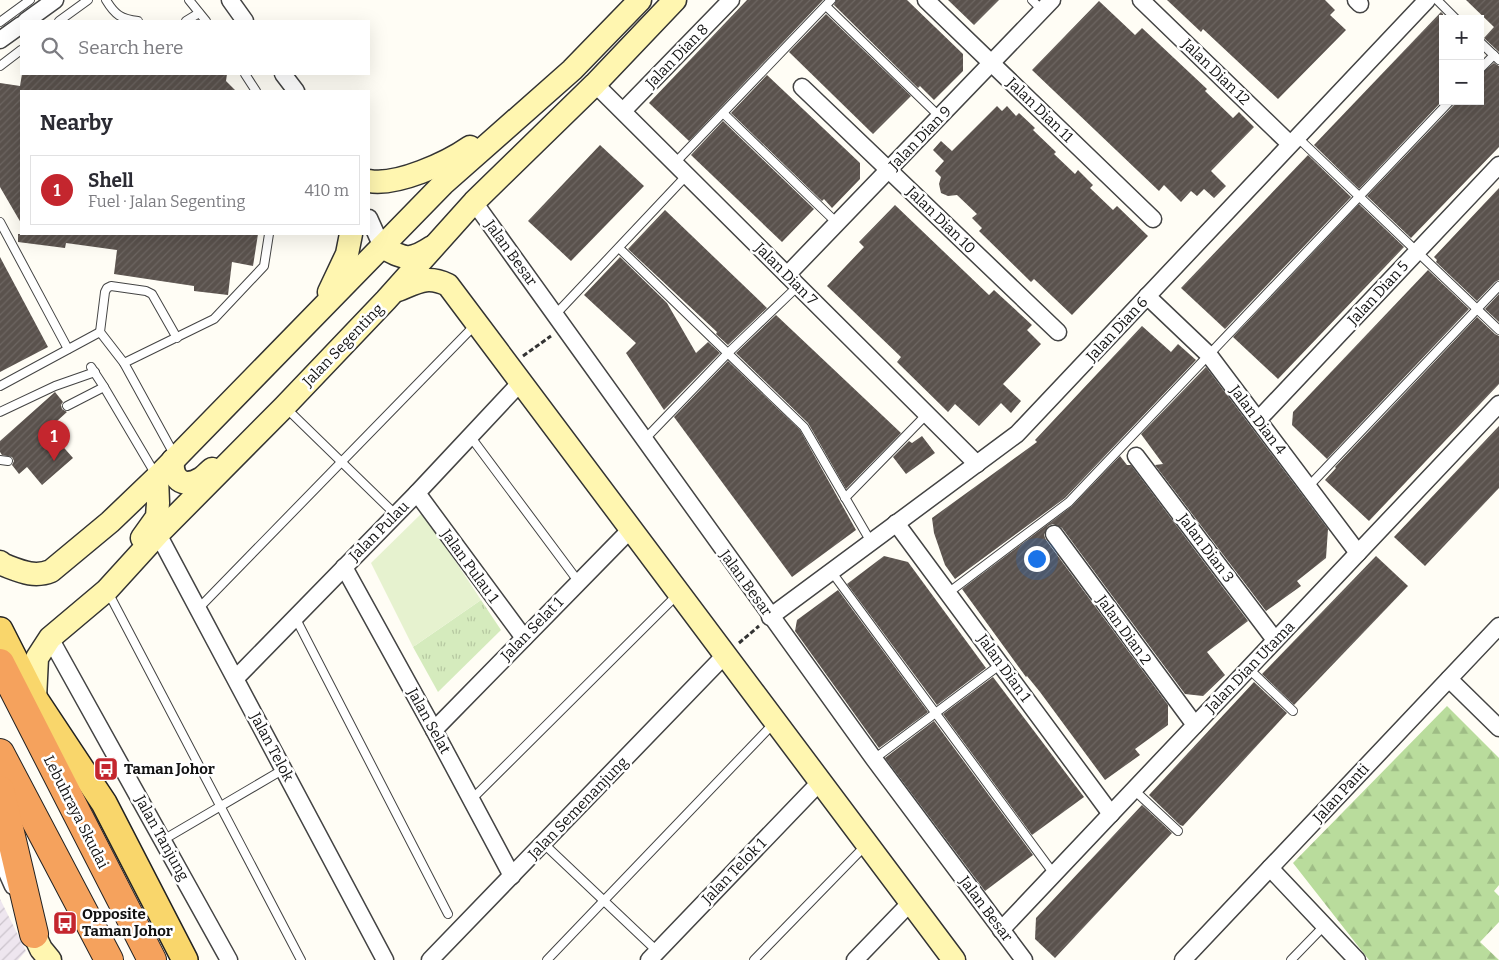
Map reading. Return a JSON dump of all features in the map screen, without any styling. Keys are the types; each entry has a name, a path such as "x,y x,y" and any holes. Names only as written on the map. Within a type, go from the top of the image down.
{"highway":[{"name":"Lebuhraya Skudai","path":"0,664 152,960"},
{"path":"0,753 109,960"},
{"path":"0,790 34,934"}],"main road":[{"path":"0,630 35,699 104,803 185,960"}],"street":[{"path":"27,20 55,0"},
{"path":"230,0 244,20"},
{"path":"0,562 4,565 41,575 51,571 110,522 443,184 572,70 640,0"},
{"name":"Jalan Segenting","path":"35,699 37,658 50,638 106,590 158,534 390,296 474,202 595,84 675,0"},
{"name":"Jalan Dian 8","path":"623,112 732,0"},
{"name":"Jalan Dian 11","path":"926,0 1153,219"},
{"name":"Jalan Dian 12","path":"1141,0 1294,141"},
{"name":"Jalan Dian 6","path":"770,616 1017,434 1427,0"},
{"name":"Jalan Dian 9","path":"793,281 838,224 992,63 1042,3"},
{"path":"0,40 20,26"},
{"path":"284,75 295,90"},
{"path":"370,181 379,183 405,177 435,166 458,155 510,117 527,110 554,93 565,89 595,84"},
{"name":"Jalan Dian 7","path":"595,84 977,464"},
{"name":"Jalan Dian 10","path":"802,87 1058,332"},
{"name":"Jalan Dian 5","path":"1258,420 1499,165"},
{"name":"Jalan Besar","path":"474,202 770,616 1024,960"},
{"path":"370,220 382,246 389,270 390,296 427,279 438,280 448,285 954,960"},
{"path":"319,310 347,254 351,235"},
{"path":"382,246 398,255 410,258 420,255 435,245"},
{"name":"Jalan Dian 4","path":"1147,296 1209,355 1358,553"},
{"name":"Jalan Pulau","path":"236,678 417,493 470,436 515,374"},
{"name":"Jalan Dian Utama","path":"1001,930 1499,404"},
{"path":"174,459 172,470 173,475 178,480 190,482 199,480 253,428 284,406"},
{"name":"Jalan Dian 3","path":"1136,456 1276,640"},
{"path":"106,590 157,517 157,476"},
{"name":"Jalan Pulau 1","path":"417,493 524,638"},
{"name":"Jalan Dian 1","path":"896,523 1111,814"},
{"name":"Jalan Selat 1","path":"434,730 630,529"},
{"name":"Jalan Telok","path":"158,534 386,960"},
{"name":"Jalan Dian 2","path":"1054,534 1195,725"},
{"name":"Jalan Selat","path":"344,567 512,876"},
{"name":"Jalan Panti","path":"1189,958 1270,868 1499,626"},
{"name":"Jalan Tanjung","path":"50,638 229,960"},
{"name":"Jalan Semenanjung","path":"430,960 725,655"},
{"path":"1449,679 1499,728"},
{"name":"Jalan Telok 1","path":"653,955 820,782"},
{"path":"0,857 41,949 50,960"},
{"path":"1270,868 1357,960"},
{"path":"855,960 910,902"}],"lane":[{"path":"0,22 30,0"},
{"path":"60,20 88,0"},
{"path":"106,0 113,12 126,20"},
{"path":"189,0 205,20"},
{"path":"1437,0 1452,15"},
{"path":"675,163 828,3 940,117"},
{"path":"188,20 199,13"},
{"path":"1484,46 1496,58 1484,66"},
{"path":"0,66 20,51"},
{"path":"247,75 255,90"},
{"path":"948,592 1069,502 1446,105"},
{"path":"723,113 838,224"},
{"path":"1294,141 1360,196 1499,330"},
{"path":"559,321 619,248 686,175"},
{"path":"0,222 68,349"},
{"path":"124,363 214,319 264,266 269,235"},
{"path":"619,248 804,427 871,542"},
{"path":"644,440 727,354 793,281"},
{"path":"174,459 124,363 100,332 105,292 111,286 146,291 152,294 177,338"},
{"path":"1308,487 1499,286"},
{"path":"198,609 477,324"},
{"path":"0,386 100,332"},
{"path":"0,412 93,370 157,476"},
{"path":"67,406 104,387"},
{"path":"284,406 395,514"},
{"path":"846,498 927,414"},
{"path":"470,436 578,581"},
{"path":"831,571 1054,874"},
{"path":"106,590 302,960"},
{"path":"471,800 679,593"},
{"path":"295,617 448,914"},
{"path":"874,759 1001,664"},
{"path":"1249,668 1294,711"},
{"path":"547,960 775,722"},
{"path":"163,840 284,769"},
{"path":"1134,790 1178,830"},
{"path":"544,844 603,900 653,955"},
{"path":"754,960 867,844"},
{"path":"1292,960 1324,926"}],"path":[{"path":"515,374 559,321"},
{"path":"725,655 770,616"}],"shaded area":[{"path":"0,899 26,951 18,960 0,960"}],"green space":[{"path":"423,512 481,600 413,647 371,563"},
{"path":"481,600 501,630 438,692 413,647"},
{"path":"1447,706 1499,758 1499,885 1494,891 1499,896 1499,922 1480,942 1499,960 1369,960 1293,863"}],"building":[{"path":"747,0 823,0 689,141 649,103"},
{"path":"836,0 907,0 963,54 963,71 934,100 920,86 918,88 834,5"},
{"path":"948,0 999,0 974,25"},
{"path":"1167,0 1325,0 1335,10 1330,15 1346,30 1278,99 1203,29 1201,32"},
{"path":"1466,0 1499,0 1499,52 1484,38 1494,27 1484,17 1484,15 1482,15"},
{"path":"1099,1 1135,35 1142,28 1207,89 1205,91 1233,118 1239,112 1254,127 1211,171 1226,186 1214,198 1204,189 1197,196 1191,191 1181,202 1164,185 1159,191 1032,70"},
{"path":"1441,12 1443,15 1439,15 1439,104 1359,189 1314,145"},
{"path":"826,14 911,96 873,134 789,52"},
{"path":"1494,63 1499,66 1499,147 1411,238 1367,196 1454,105 1484,105 1484,71"},
{"path":"22,75 227,75 226,81 235,90 20,90 20,221 0,187 0,83 20,86"},
{"path":"767,75 860,163 860,179 832,208 824,199 822,201 731,113"},
{"path":"997,106 1002,111 1007,106 1016,116 1019,113 1035,128 1033,130 1056,152 1054,154 1075,174 1078,170 1093,185 1090,188 1113,210 1117,206 1148,236 1072,315 1034,279 1031,282 979,231 982,228 972,218 977,214 957,195 948,196 941,193 939,184 941,177 935,171 944,161 933,150 941,141 952,151"},
{"path":"723,121 814,209 782,242 691,155"},
{"path":"600,145 644,186 571,261 528,221"},
{"path":"1308,155 1351,197 1225,329 1181,288"},
{"path":"1499,188 1499,280 1477,301 1436,262 1437,260 1434,257"},
{"path":"1359,204 1404,247 1278,379 1233,337"},
{"path":"895,205 989,295 994,290 1032,325 1027,330 1041,344 1003,384 1021,401 1011,413 1001,403 979,426 955,404 948,412 897,362 901,357 827,286 864,247 859,242"},
{"path":"665,210 767,308 728,345 716,334 717,332 628,249"},
{"path":"18,234 258,235 253,266 232,262 228,295 194,291 194,286 114,274 117,250 66,243 65,248 18,242"},
{"path":"0,257 48,347 0,372"},
{"path":"620,257 667,303 696,353 708,342 720,353 664,410 626,353 636,343 584,295"},
{"path":"1428,270 1469,309 1327,459 1292,425 1293,412"},
{"path":"1499,294 1499,322 1485,309"},
{"path":"776,315 901,433 846,489 808,423 736,353"},
{"path":"1477,317 1499,336 1499,384 1369,521 1325,480 1335,467"},
{"path":"1142,326 1171,352 1178,344 1196,360 1065,498 955,579 945,565 934,533 932,518 1037,442 1035,440"},
{"path":"728,361 800,430 856,530 792,577 674,417"},
{"path":"1206,367 1328,529 1326,558 1297,581 1301,586 1266,611 1155,465 1163,464 1141,434"},
{"path":"55,392 63,402 61,405 62,409 67,412 57,421 67,434 58,441 73,458 42,485 27,467 19,474 12,465 14,461 12,457 2,455 0,452 0,441"},
{"path":"1499,426 1499,488 1425,566 1394,537"},
{"path":"922,436 935,453 906,474 893,457 909,441 912,443"},
{"path":"1120,456 1127,465 1131,465 1248,621 1207,652 1225,675 1203,696 1185,694 1062,528 1053,524 1048,526 1044,535 1046,540 1168,705 1168,725 1135,749 1140,755 1105,780 1040,692 1026,677 962,589 1072,506"},
{"path":"884,556 908,562 986,668 937,705 847,584"},
{"path":"1376,556 1408,586 1294,705 1262,674"},
{"path":"838,590 928,712 879,748 795,631 797,620"},
{"path":"993,677 1084,797 1032,835 943,714"},
{"path":"1254,682 1287,713 1183,826 1180,825 1149,795"},
{"path":"934,721 1033,855 985,891 885,758"},
{"path":"1142,805 1172,833 1055,958 1035,939 1036,918"}],"place":[{"name":"Shell","path":"54,461"},
{"name":"Taman Johor","path":"106,769"},
{"name":"Opposite Taman Johor","path":"65,923"}]}
